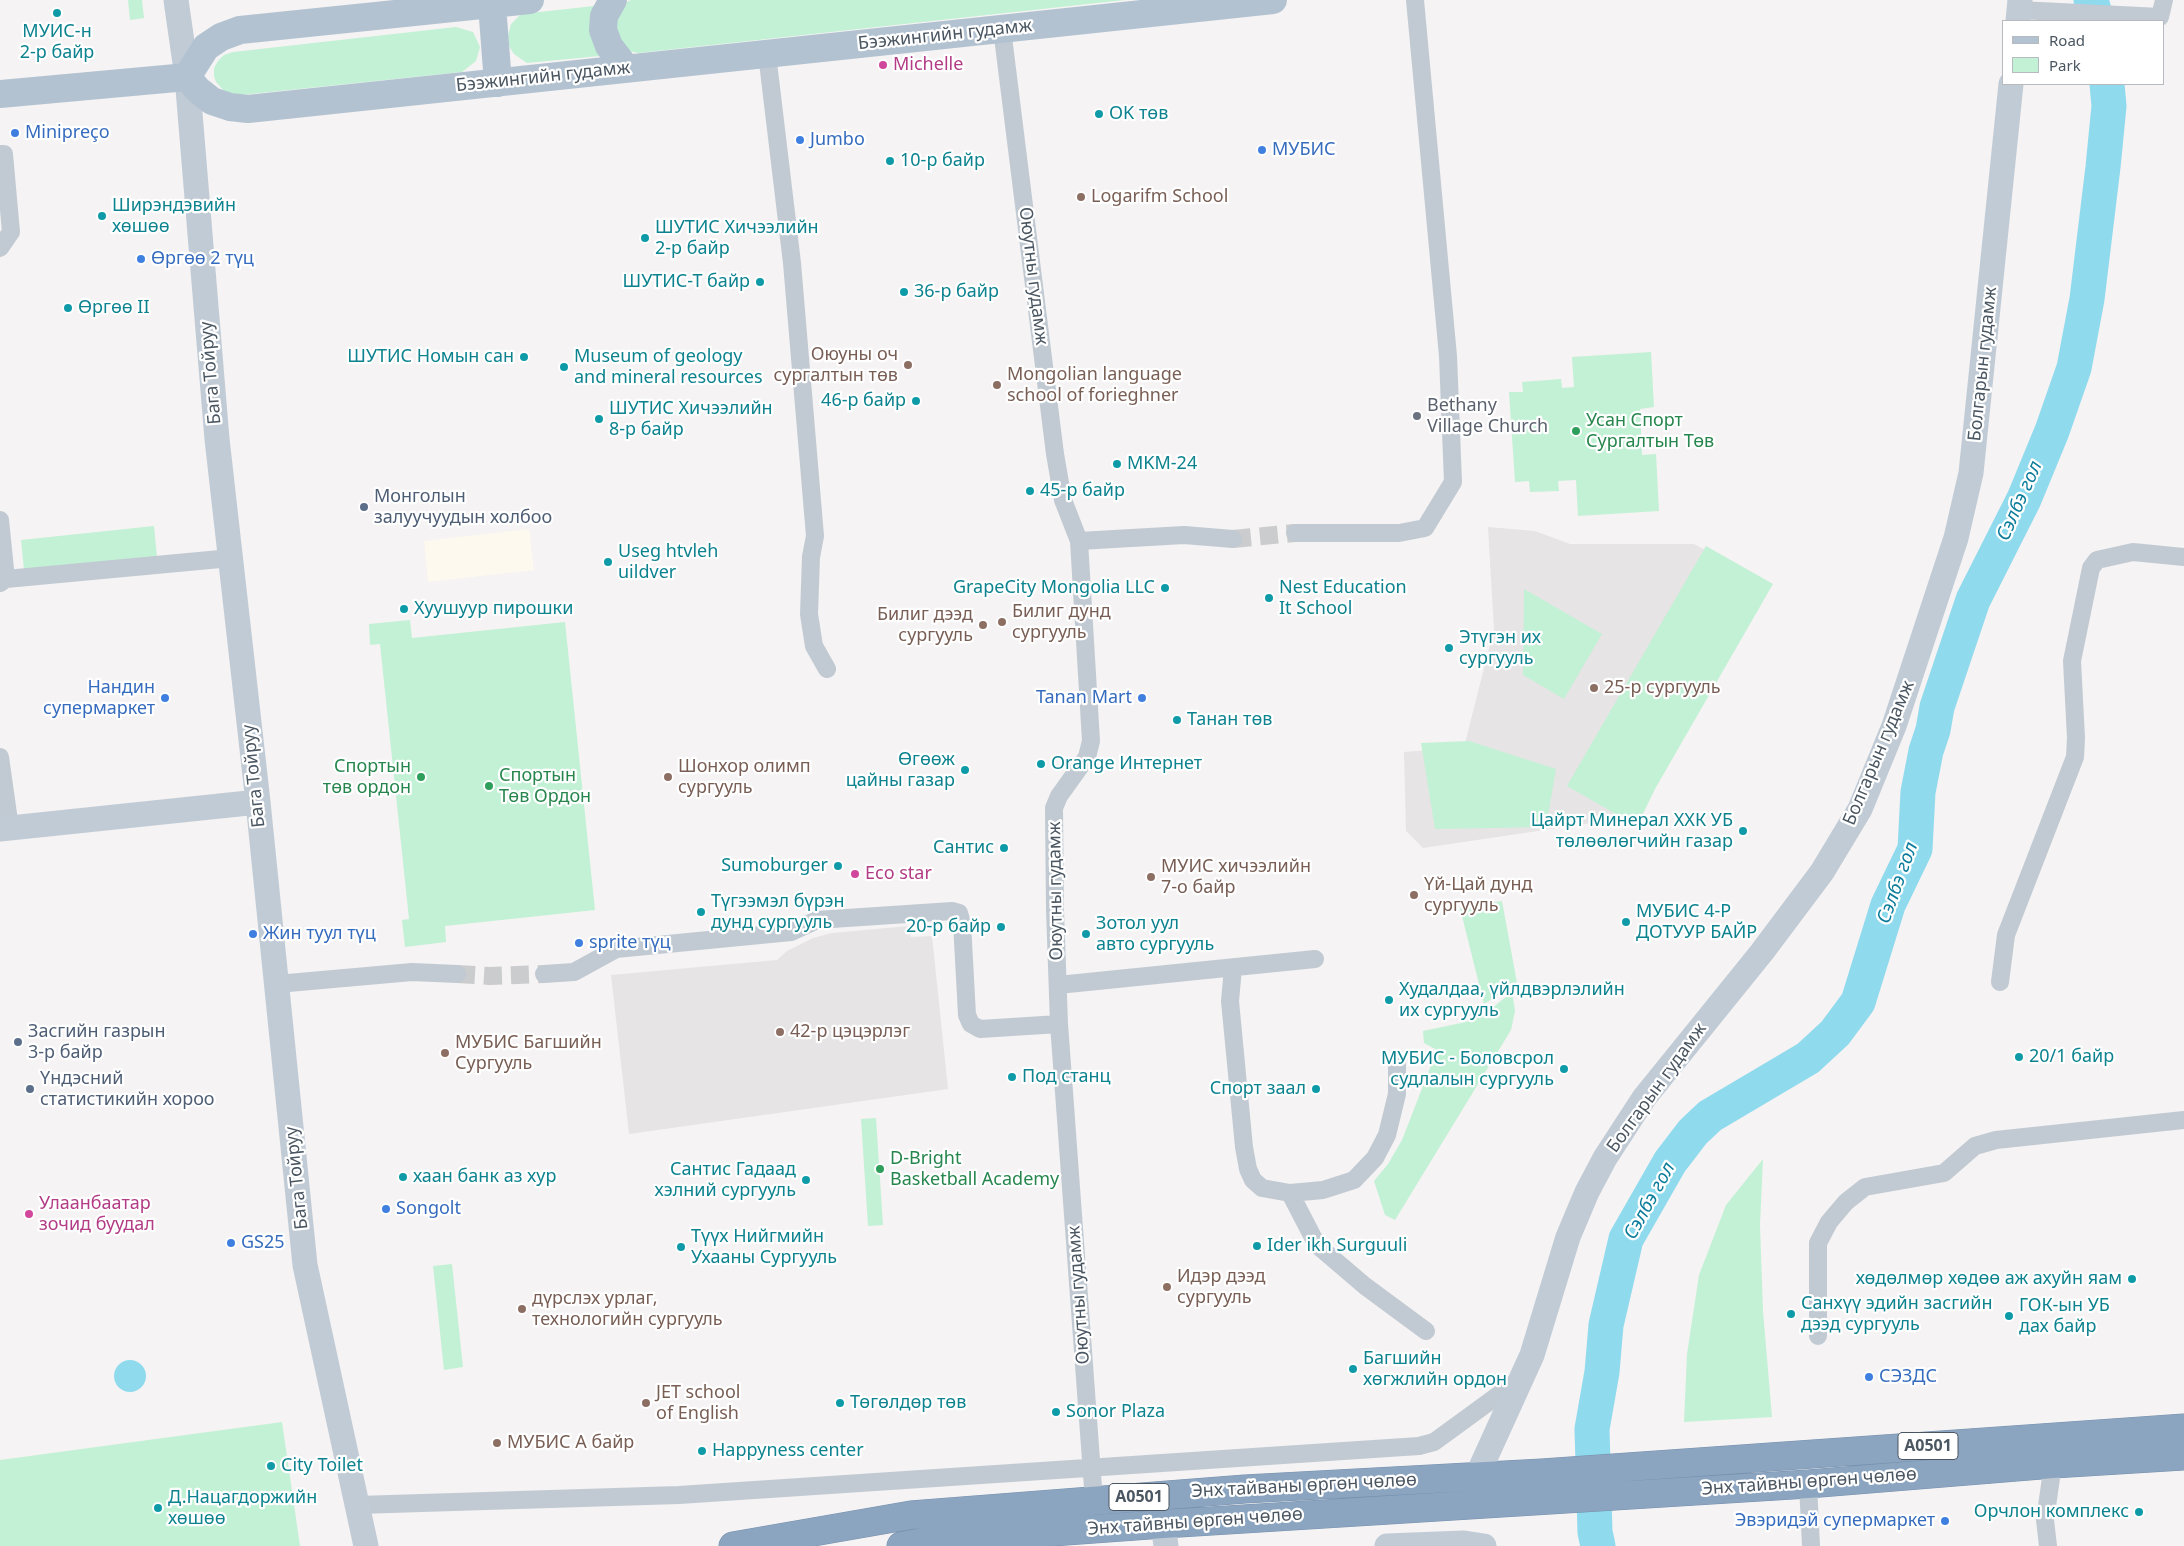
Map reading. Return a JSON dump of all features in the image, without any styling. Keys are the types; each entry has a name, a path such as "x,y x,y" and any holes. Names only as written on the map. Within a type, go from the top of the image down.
{"highway":[{"name":"Энх тайвны өргөн чөлөө","path":"901,1546 929,1542 1165,1535 1550,1500 1672,1478 2184,1428"},
{"name":"Энх тайвны өргөн чөлөө","path":"1672,1478 1808,1484 2053,1464 2184,1456"},
{"name":"Энх тайваны өргөн чөлөө","path":"733,1546 911,1515 1245,1489 1547,1473 1672,1478"}],"main road":[{"path":"0,94 187,77 206,47 221,37 240,30 530,0"},
{"path":"613,0 604,16 603,30 609,46 626,68"},
{"name":"Бээжингийн гудамж","path":"187,77 212,102 230,108 248,109 1002,29 1132,7 1273,0"},
{"path":"492,5 498,83"}],"street":[{"name":"Бага Тойруу","path":"176,0 187,77 217,439 258,802 305,1265 366,1546"},
{"path":"1295,533 1399,533 1424,528 1453,482 1448,356 1415,0"},
{"path":"2024,11 2160,17 2164,0"},
{"name":"Оюутны гудамж","path":"1002,29 1055,454 1063,500 1079,541 1091,741 1087,757 1059,796 1054,808 1059,1024 1094,1501"},
{"path":"768,54 792,262 815,536 811,557 809,614 814,646 827,669"},
{"name":"Болгарын гудамж","path":"1477,1476 1532,1355 1571,1230 1587,1192 1605,1158 1644,1098 1762,952 1822,872 1860,809 1894,726 1956,538 1971,473 2011,85"},
{"path":"0,154 4,154 11,232 0,248"},
{"path":"0,520 3,581 231,558"},
{"path":"1079,541 1184,535 1232,539"},
{"path":"2000,982 2006,935 2074,756 2076,738 2072,661 2091,568 2097,560 2133,552 2184,557"},
{"path":"0,757 5,828 258,802"},
{"path":"544,974 574,972 616,949 791,932 817,920 952,911 959,913 962,923 967,1014 971,1024 980,1029 1059,1024"},
{"path":"1058,985 1315,959"},
{"path":"1233,968 1230,1001 1236,1078 1248,1169 1253,1180 1262,1188 1290,1193 1323,1190 1354,1180 1375,1158 1387,1135 1398,1094 1397,1065"},
{"path":"277,984 412,972 457,974"},
{"path":"1818,1336 1818,1243 1828,1222 1846,1202 1865,1187 1944,1173 1975,1146 1996,1140 2184,1120"},
{"path":"1290,1193 1317,1245 1365,1286 1426,1331"},
{"path":"358,1505 680,1495 1419,1446 1434,1442 1519,1380"},
{"path":"2048,1546 2045,1520 2053,1464"},
{"path":"1808,1484 1810,1546"},
{"path":"1387,1546 1464,1543 1484,1546"}],"shaded area":[{"name":"25-р сургууль","path":"1488,527 1535,531 1570,544 1694,544 1770,585 1627,828 1612,820 1423,848 1406,831 1404,752 1464,747 1494,629"},
{"path":"529,529 534,570 428,582 424,541"},
{"name":"42-р цэцэрлэг","path":"909,926 911,937 932,936 948,1089 629,1134 611,975 777,960 787,951 813,938 832,933"}],"green space":[{"path":"128,0 142,0 144,18 130,20"},
{"path":"631,0 1125,0 638,53 629,51 609,23 620,5"},
{"path":"603,5 610,55 527,63 514,54 509,46 508,36 511,24 521,14"},
{"path":"456,27 473,32 480,47 476,61 462,72 241,95 225,92 216,82 214,76 214,68 218,61 224,55 233,52"},
{"name":"Усан Спорт Сургалтын Төв","path":"1651,352 1654,407 1640,409 1642,455 1656,454 1659,511 1578,516 1576,480 1558,481 1559,491 1530,492 1529,481 1515,482 1509,392 1523,392 1522,382 1561,379 1562,388 1574,387 1572,357"},
{"path":"154,526 157,557 24,570 21,540"},
{"path":"1706,546 1773,584 1655,789 1638,824 1628,821 1567,786"},
{"path":"1524,589 1602,634 1564,699 1523,675"},
{"name":"Спортын төв ордон","path":"410,620 412,638 565,622 595,910 445,926 446,942 405,947 402,920 409,919 380,644 370,645 369,624"},
{"path":"1469,741 1556,769 1546,827 1435,829 1421,743"},
{"path":"1502,901 1517,983 1484,1004 1460,908"},
{"path":"1512,992 1515,1011 1511,1030 1395,1220 1385,1215 1374,1181 1388,1164 1402,1140 1437,1050 1424,1043 1423,1031 1466,1022 1486,1013"},
{"path":"876,1118 883,1225 868,1226 861,1119"},
{"path":"1763,1159 1760,1225 1763,1311 1772,1417 1684,1422 1687,1354 1699,1275 1726,1205"},
{"path":"452,1264 463,1367 444,1370 433,1266"},
{"path":"282,1422 300,1546 0,1546 0,1460"}],"water":[{"path":"130,1360 142,1364 146,1376 142,1388 130,1392 118,1388 114,1376 118,1364"}],"waterway":[{"name":"Сэлбэ гол","path":"2091,0 2097,20"},
{"name":"Сэлбэ гол","path":"1598,1546 1595,1532 1592,1429 1602,1372 1606,1325 1626,1239 1670,1162 1693,1132 1710,1116 1808,1058 1835,1033 1858,1002 1888,905 1915,849 1918,792 1926,751 1933,730 1937,707 1973,600 2024,499 2052,431 2074,368 2087,299 2103,167 2109,106 2107,85"}],"tunnel":[{"path":"1233,539 1295,533"},
{"path":"457,974 490,976 544,974"}],"place":[{"name":"МУИС-н 2-р байр","path":"57,13"},
{"name":"Michelle","path":"883,65"},
{"name":"OK төв","path":"1099,114"},
{"name":"Minipreço","path":"15,133"},
{"name":"Jumbo","path":"800,140"},
{"name":"МУБИС","path":"1262,150"},
{"name":"10-р байр","path":"890,161"},
{"name":"Logarifm School","path":"1081,197"},
{"name":"Ширэндэвийн хөшөө","path":"102,216"},
{"name":"ШУТИС Хичээлийн 2-р байр","path":"645,238"},
{"name":"Өргөө 2 түц","path":"141,259"},
{"name":"ШУТИС-Т байр","path":"760,282"},
{"name":"36-р байр","path":"904,292"},
{"name":"Өргөө II","path":"68,308"},
{"name":"ШУТИС Номын сан","path":"524,357"},
{"name":"Оюуны оч сургалтын төв","path":"908,365"},
{"name":"Museum of geology and mineral resources","path":"564,367"},
{"name":"Mongolian language school of forieghner","path":"997,385"},
{"name":"46-р байр","path":"916,401"},
{"name":"Bethany Village Church","path":"1417,416"},
{"name":"ШУТИС Хичээлийн 8-р байр","path":"599,419"},
{"name":"Усан Спорт Сургалтын Төв","path":"1576,431"},
{"name":"MKM-24","path":"1117,464"},
{"name":"45-р байр","path":"1030,491"},
{"name":"Монголын залуучуудын холбоо","path":"364,507"},
{"name":"Useg htvleh uildver","path":"608,562"},
{"name":"GrapeCity Mongolia LLC","path":"1165,588"},
{"name":"Nest Education It School","path":"1269,598"},
{"name":"Хуушуур пирошки","path":"404,609"},
{"name":"Билиг дунд сургууль","path":"1002,622"},
{"name":"Билиг дээд сургууль","path":"983,625"},
{"name":"Этүгэн их сургууль","path":"1449,648"},
{"name":"25-р сургууль","path":"1594,688"},
{"name":"Нандин супермаркет","path":"165,698"},
{"name":"Tanan Mart","path":"1142,698"},
{"name":"Танан төв","path":"1177,720"},
{"name":"Orange Интернет","path":"1041,764"},
{"name":"Өгөөж цайны газар","path":"965,770"},
{"name":"Спортын төв ордон","path":"421,777"},
{"name":"Шонхор олимп сургууль","path":"668,777"},
{"name":"Спортын Төв Ордон","path":"489,786"},
{"name":"Цайрт Минерал ХХК УБ төлөөлөгчийн газар","path":"1743,831"},
{"name":"Сантис","path":"1004,848"},
{"name":"Sumoburger","path":"838,866"},
{"name":"Eco star","path":"855,874"},
{"name":"МУИС хичээлийн 7-о байр","path":"1151,877"},
{"name":"Үй-Цай дунд сургууль","path":"1414,895"},
{"name":"Түгээмэл бүрэн дунд сургууль","path":"701,912"},
{"name":"МУБИС 4-Р ДОТУУР БАЙР","path":"1626,922"},
{"name":"20-p байр","path":"1001,927"},
{"name":"Жин туул түц","path":"253,934"},
{"name":"Зотол уул авто сургууль","path":"1086,934"},
{"name":"sprite түц","path":"579,943"},
{"name":"Худалдаа, үйлдвэрлэлийн их сургууль","path":"1389,1000"},
{"name":"42-р цэцэрлэг","path":"780,1032"},
{"name":"Засгийн газрын 3-р байр","path":"18,1042"},
{"name":"МУБИС Багшийн Сургууль","path":"445,1053"},
{"name":"20/1 байр","path":"2019,1057"},
{"name":"МУБИС - Боловсрол судлалын сургууль","path":"1564,1069"},
{"name":"Под станц","path":"1012,1077"},
{"name":"Үндэсний статистикийн хороо","path":"30,1089"},
{"name":"Спорт заал","path":"1316,1089"},
{"name":"D-Bright Basketball Academy","path":"880,1169"},
{"name":"хаан банк аз хур","path":"403,1177"},
{"name":"Сантис Гадаад хэлний сургууль","path":"806,1180"},
{"name":"Songolt","path":"386,1209"},
{"name":"Улаанбаатар зочид буудал","path":"29,1214"},
{"name":"GS25","path":"231,1243"},
{"name":"Ider ikh Surguuli","path":"1257,1246"},
{"name":"Түүх Нийгмийн Ухааны Сургууль","path":"681,1247"},
{"name":"хөдөлмөр хөдөө аж ахуйн яам","path":"2132,1279"},
{"name":"Идэр дээд сургууль","path":"1167,1287"},
{"name":"дүрслэх урлаг, технологийн сургууль","path":"522,1309"},
{"name":"Санхүү эдийн засгийн дээд сургууль","path":"1791,1314"},
{"name":"ГОК-ын УБ дах байр","path":"2009,1316"},
{"name":"Багшийн хөгжлийн ордон","path":"1353,1369"},
{"name":"СЭЗДС","path":"1869,1377"},
{"name":"JET school of English","path":"646,1403"},
{"name":"Төгөлдөр төв","path":"840,1403"},
{"name":"Sonor Plaza","path":"1056,1412"},
{"name":"МУБИС А байр","path":"497,1443"},
{"name":"Happyness center","path":"702,1451"},
{"name":"City Toilet","path":"271,1466"},
{"name":"Д.Нацагдоржийн хөшөө","path":"158,1508"},
{"name":"Орчлон комплекс","path":"2139,1512"},
{"name":"Эвэридэй супермаркет","path":"1945,1521"}]}
